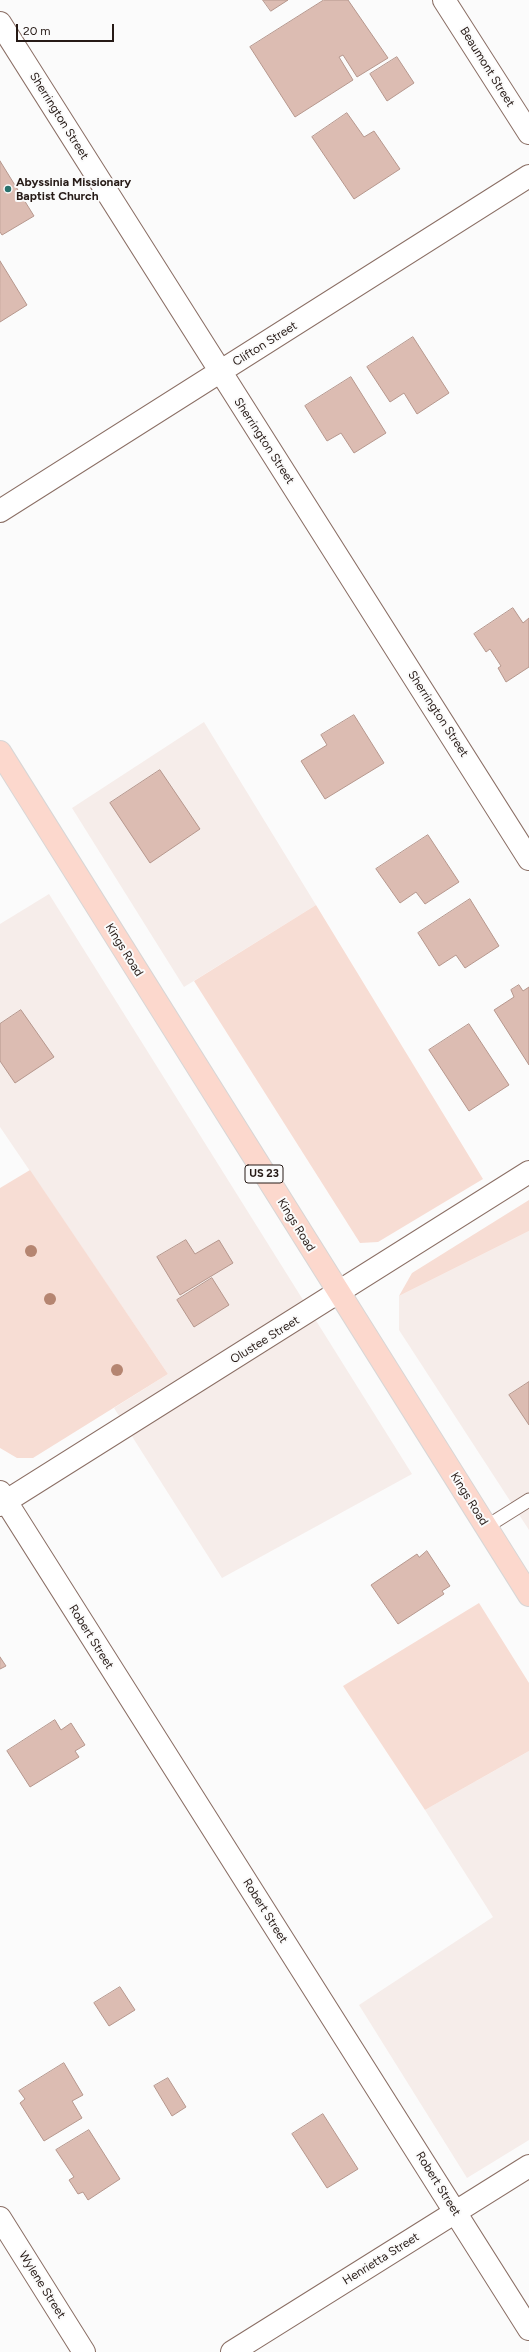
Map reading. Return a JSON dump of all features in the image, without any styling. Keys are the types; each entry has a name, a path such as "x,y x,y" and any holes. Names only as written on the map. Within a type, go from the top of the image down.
{"main road":[{"name":"Kings Road","path":"0,752 529,1595"}],"street":[{"name":"Beaumont Street","path":"444,0 529,133"},
{"name":"Sherrington Street","path":"0,23 529,858"},
{"name":"Clifton Street","path":"0,511 529,176"},
{"name":"Olustee Street","path":"2,1500 339,1293 529,1172"},
{"name":"Robert Street","path":"2,1500 529,2329"},
{"name":"Henrietta Street","path":"232,2352 529,2166"},
{"name":"Wylene Street","path":"0,2218 84,2352"}],"lane":[{"path":"486,1527 529,1500"}],"shaded area":[{"path":"204,722 316,905 184,987 72,808"},
{"path":"49,894 412,1474 222,1578 114,1408 168,1374 0,1127 0,924"},
{"path":"316,905 483,1179 378,1242 360,1243 194,981"},
{"path":"30,1170 168,1374 33,1458 17,1458 0,1448 0,1188"},
{"path":"529,1200 529,1231 399,1296 412,1273"},
{"path":"529,1231 529,1530 399,1330 399,1296"},
{"path":"479,1603 529,1683 529,1751 425,1810 343,1686"},
{"path":"529,1751 529,2140 467,2178 359,2005 493,1917 425,1810"}],"building":[{"path":"263,0 288,0 271,11"},
{"path":"324,0 348,0 388,58 357,77 343,55 339,57 353,80 295,117 250,47"},
{"path":"397,57 414,83 387,101 370,74"},
{"path":"347,113 364,137 374,131 400,169 354,199 312,137"},
{"name":"Abyssinia Missionary Baptist Church","path":"0,161 34,216 2,235 0,232"},
{"path":"0,261 27,305 0,322"},
{"path":"413,337 449,393 417,414 404,393 390,402 367,367"},
{"path":"351,377 386,433 354,453 341,433 327,441 305,406"},
{"path":"513,608 523,623 529,618 529,667 506,682 498,668 501,666 490,649 486,652 474,634"},
{"path":"354,715 384,763 325,799 301,761 327,745 321,735"},
{"path":"160,770 200,829 150,863 110,803"},
{"path":"428,835 459,882 425,904 416,892 400,903 376,869"},
{"path":"470,899 499,946 465,968 456,955 439,966 418,933"},
{"path":"519,985 523,991 529,987 529,1065 494,1010 514,997 511,990"},
{"path":"21,1010 54,1057 15,1083 0,1061 0,1024"},
{"path":"469,1024 509,1085 469,1111 429,1050"},
{"path":"186,1240 195,1254 219,1240 233,1263 180,1295 157,1257"},
{"path":"212,1278 229,1305 194,1327 177,1300"},
{"path":"529,1382 529,1425 509,1395"},
{"path":"427,1551 450,1586 442,1591 444,1594 398,1624 371,1585 417,1554 419,1557"},
{"path":"0,1657 6,1666 0,1669"},
{"path":"55,1720 61,1730 71,1723 85,1745 75,1751 79,1757 30,1787 7,1751"},
{"path":"120,1987 135,2010 109,2026 94,2003"},
{"path":"64,2063 83,2095 72,2101 82,2118 44,2141 20,2103 25,2099 19,2091"},
{"path":"168,2078 186,2107 172,2116 154,2086"},
{"path":"323,2114 358,2169 327,2188 292,2134"},
{"path":"89,2130 120,2179 88,2200 83,2192 78,2194 69,2180 74,2177 56,2150"}],"place":[{"name":"Abyssinia Missionary Baptist Church","path":"8,189"}]}
